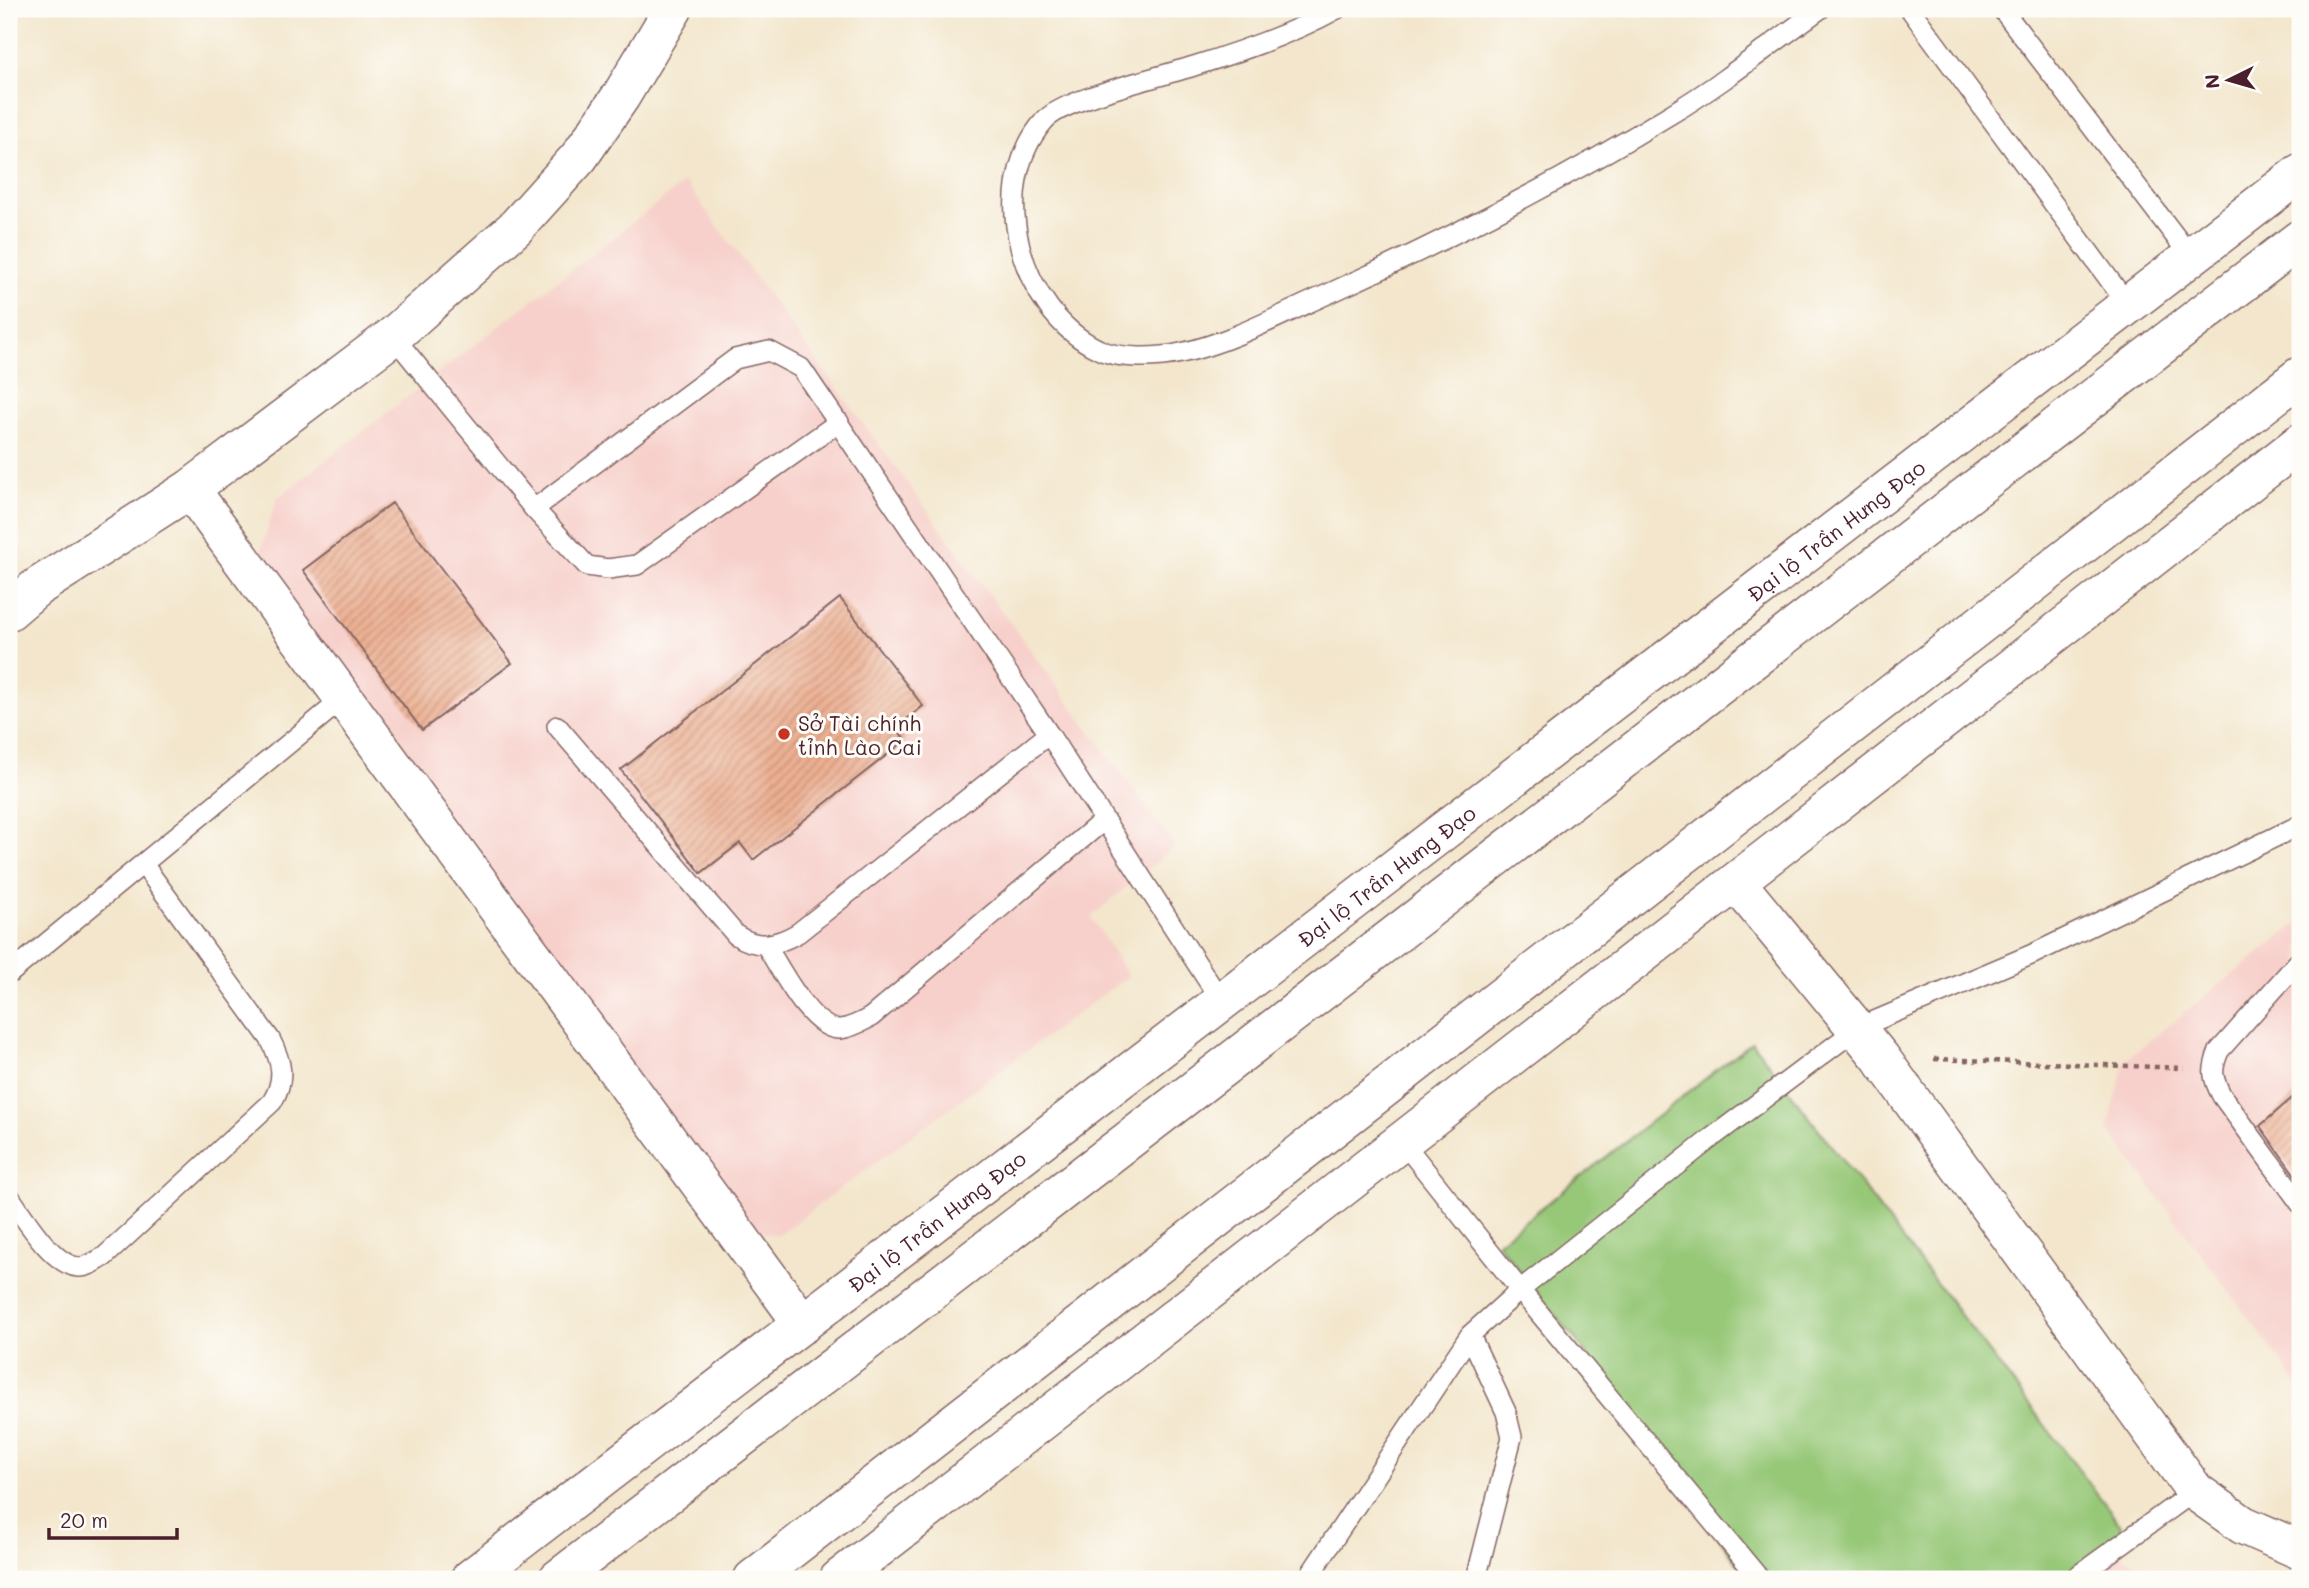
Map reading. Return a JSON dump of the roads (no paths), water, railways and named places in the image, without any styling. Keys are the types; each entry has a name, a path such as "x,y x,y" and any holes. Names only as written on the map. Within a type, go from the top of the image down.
{"main road":[{"path":"9,611 36,589 190,489 393,336 515,228 579,157 621,96 673,9"},
{"name":"Đại lộ Trần Hưng Đạo","path":"470,1579 2300,173"},
{"path":"558,1579 2300,239"},
{"path":"752,1579 2300,376"},
{"path":"839,1579 2300,443"},
{"path":"190,489 803,1324"},
{"path":"1736,882 1869,1042 2195,1491 2243,1525 2300,1550"}],"lane":[{"path":"1337,9 1275,38 1092,96 1045,118 1024,154 1014,193 1018,241 1040,296 1071,333 1101,351 1135,356 1180,354 1237,334 1383,269 1570,173 1674,113 1820,9"},
{"path":"1910,9 2128,305"},
{"path":"2002,9 2191,257"},
{"path":"393,336 534,509 587,566 608,569 637,565 839,422"},
{"path":"534,509 735,359 769,351 801,368 1049,734 1221,1001"},
{"path":"9,974 344,698"},
{"path":"557,726 736,935 751,945 783,941 798,933 1049,734"},
{"path":"765,944 816,1022 839,1030 854,1026 872,1017 1104,820"},
{"path":"1307,1579 1470,1335 1520,1290 1710,1139 1869,1042 2033,954 2300,825"},
{"path":"9,1196 50,1251 62,1261 77,1267 87,1266 104,1258 272,1102 278,1092 282,1072 280,1059 270,1039 143,864"},
{"path":"2300,960 2218,1051 2212,1069 2213,1081 2222,1096 2300,1203"},
{"path":"1402,1141 1520,1290 1760,1579"},
{"path":"1470,1335 1506,1412 1512,1437 1476,1579"},
{"path":"2073,1579 2195,1491"}],"place":[{"name":"Sở Tài chính tỉnh Lào Cai","path":"784,734"}]}
